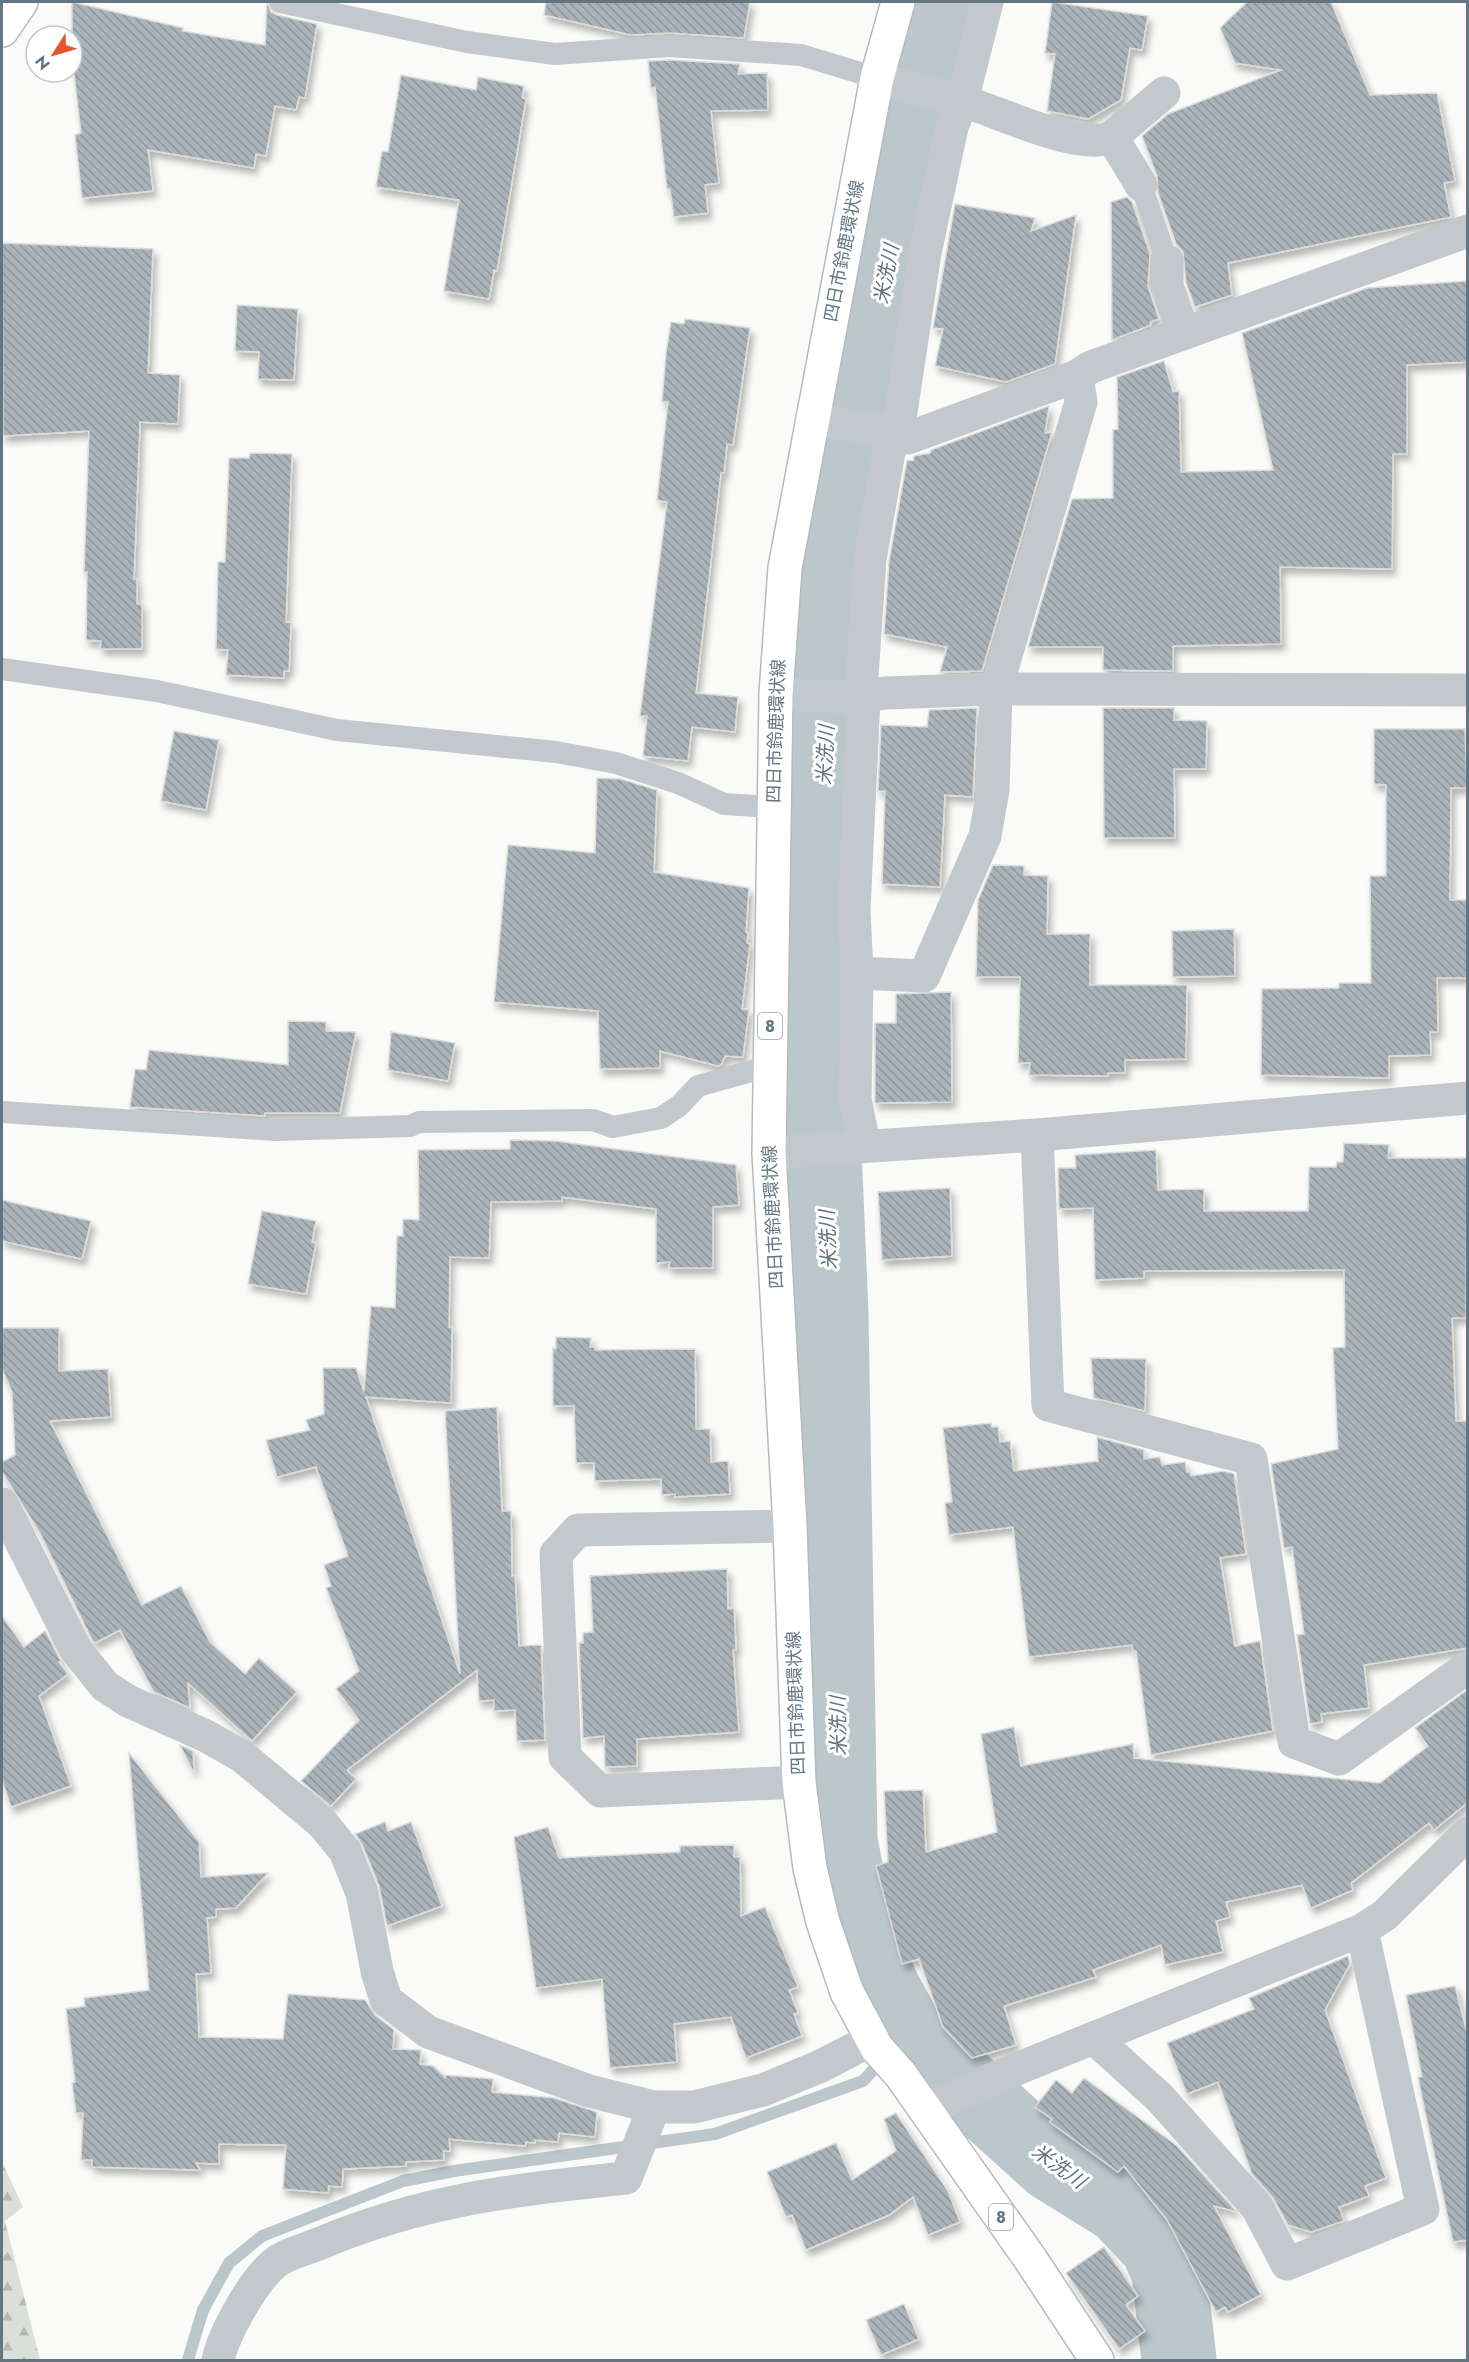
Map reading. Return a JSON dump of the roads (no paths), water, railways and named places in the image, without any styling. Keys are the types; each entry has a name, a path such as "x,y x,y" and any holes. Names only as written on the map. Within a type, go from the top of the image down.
{"main road":[{"path":"2,30 21,2"},
{"name":"四日市鈴鹿環状線","path":"898,2 823,421 785,568 782,694 774,807 769,1066 778,1151 799,1782 810,1868 823,1922 847,1992 874,2044 901,2075 926,2110 1031,2260 1097,2361"}],"street":[{"path":"860,1144 855,1099 857,974 854,910 862,676 870,559 925,253 952,127 987,2"},
{"path":"883,79 959,100 1066,137 1103,141 1112,137 1164,93"},
{"path":"1112,137 1141,185"},
{"path":"823,421 894,433 908,438 1077,376 1091,368 1184,333 1467,231"},
{"path":"1167,261 1167,286 1184,333"},
{"path":"857,974 924,976 985,836 993,790 996,689 1081,402 1077,376"},
{"path":"782,694 861,698 885,693 996,689 1467,690"},
{"path":"778,1151 1038,1134 1467,1098"},
{"path":"1038,1134 1048,1405 1251,1459 1294,1742 1339,1759 1467,1667"},
{"path":"2,1504 76,1650 105,1686 128,1701 206,1736 243,1757 322,1824 345,1851 362,1893 377,1971 387,2000 404,2016 428,2032 526,2071 651,2113 694,2107 763,2090 874,2044"},
{"path":"790,1526 578,1530 556,1554 565,1757 600,1791 799,1782"},
{"path":"926,2110 1004,2074 1362,1930 1385,1915 1464,1848"},
{"path":"1094,2038 1160,2098 1257,2207 1287,2264 1413,2214 1423,2209 1362,1930"},
{"path":"218,2361 231,2328 253,2290 276,2263 363,2225 429,2205 488,2194 626,2178 651,2113"}],"lane":[{"path":"280,2 467,42 555,54 669,46 801,54 883,79"},
{"path":"1141,185 1167,261"},
{"path":"2,669 157,692 337,730 556,752 616,763 678,783 724,804 774,807"},
{"path":"2,1112 276,1130 410,1126 419,1122 593,1120 613,1127 661,1118 679,1106 698,1086 769,1066"}],"waterway":[{"name":"米洗川","path":"955,2 901,196 837,534 815,938 831,1314 840,1841 854,1912 880,1983 907,2033 1052,2164 1121,2207 1157,2245 1169,2272 1179,2360"},
{"path":"188,2360 203,2310 229,2263 262,2236 403,2181 454,2171 715,2134 863,2081 907,2033"}]}
